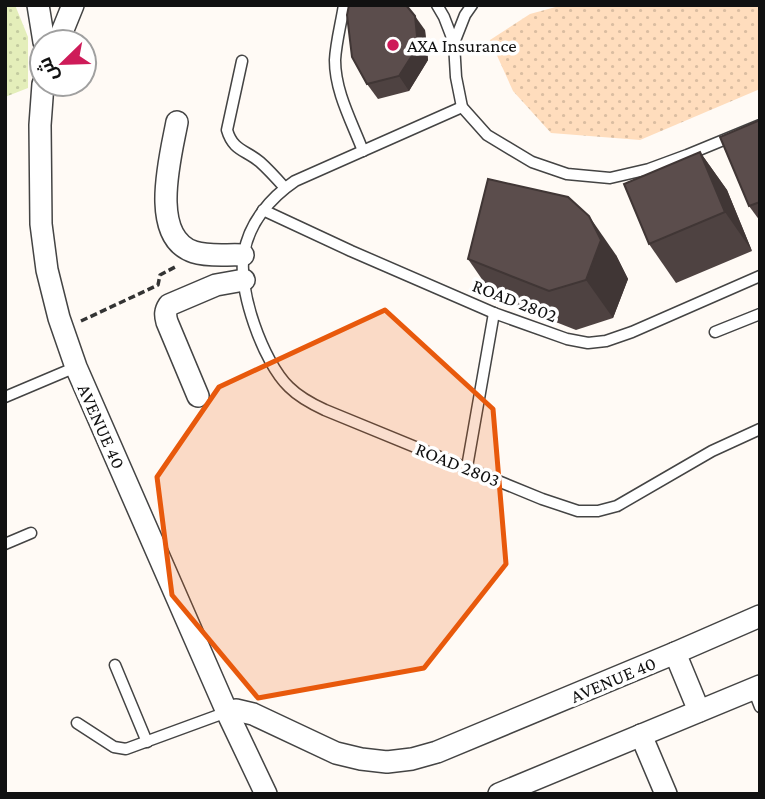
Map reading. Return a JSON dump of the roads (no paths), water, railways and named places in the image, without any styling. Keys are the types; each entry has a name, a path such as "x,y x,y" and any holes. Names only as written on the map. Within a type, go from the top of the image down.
{"street":[{"path":"38,5 42,28"},
{"path":"63,28 73,5"},
{"name":"AVENUE 40","path":"42,98 41,224 47,270 63,330 76,367 227,712 266,794"},
{"name":"AVENUE 40","path":"40,125 46,98"},
{"path":"177,122 164,201 171,229 177,240 197,253 243,255"},
{"path":"198,396 167,322 166,310 169,305 208,288 244,280"},
{"name":"AVENUE 40","path":"227,712 244,711 336,753 387,762 412,759 438,752 760,616"},
{"path":"675,653 699,711"},
{"path":"499,794 699,711 757,694"},
{"path":"641,735 666,794"}],"lane":[{"path":"344,5 335,62 338,86 363,151"},
{"path":"437,5 454,43 456,77 462,107 487,135 532,162 567,174 610,178 649,169 760,125"},
{"path":"454,43 472,5"},
{"path":"242,61 227,130 230,139 236,147 260,162 285,188"},
{"name":"ROAD 2803","path":"462,107 311,173 285,188 263,210 250,231 243,255 247,301 265,353 275,372 289,388 306,401 325,410 578,511 598,511 617,506 712,451 760,429"},
{"name":"ROAD 2802","path":"263,210 494,313 567,339 588,343 606,341 678,313 760,276"},
{"path":"467,467 494,313"},
{"path":"715,332 760,314"},
{"path":"5,397 76,367"},
{"path":"5,544 31,533"},
{"path":"115,665 147,742"},
{"path":"77,723 120,749 133,748 227,712"}],"place":[{"name":"AXA Insurance","path":"393,45"}]}
